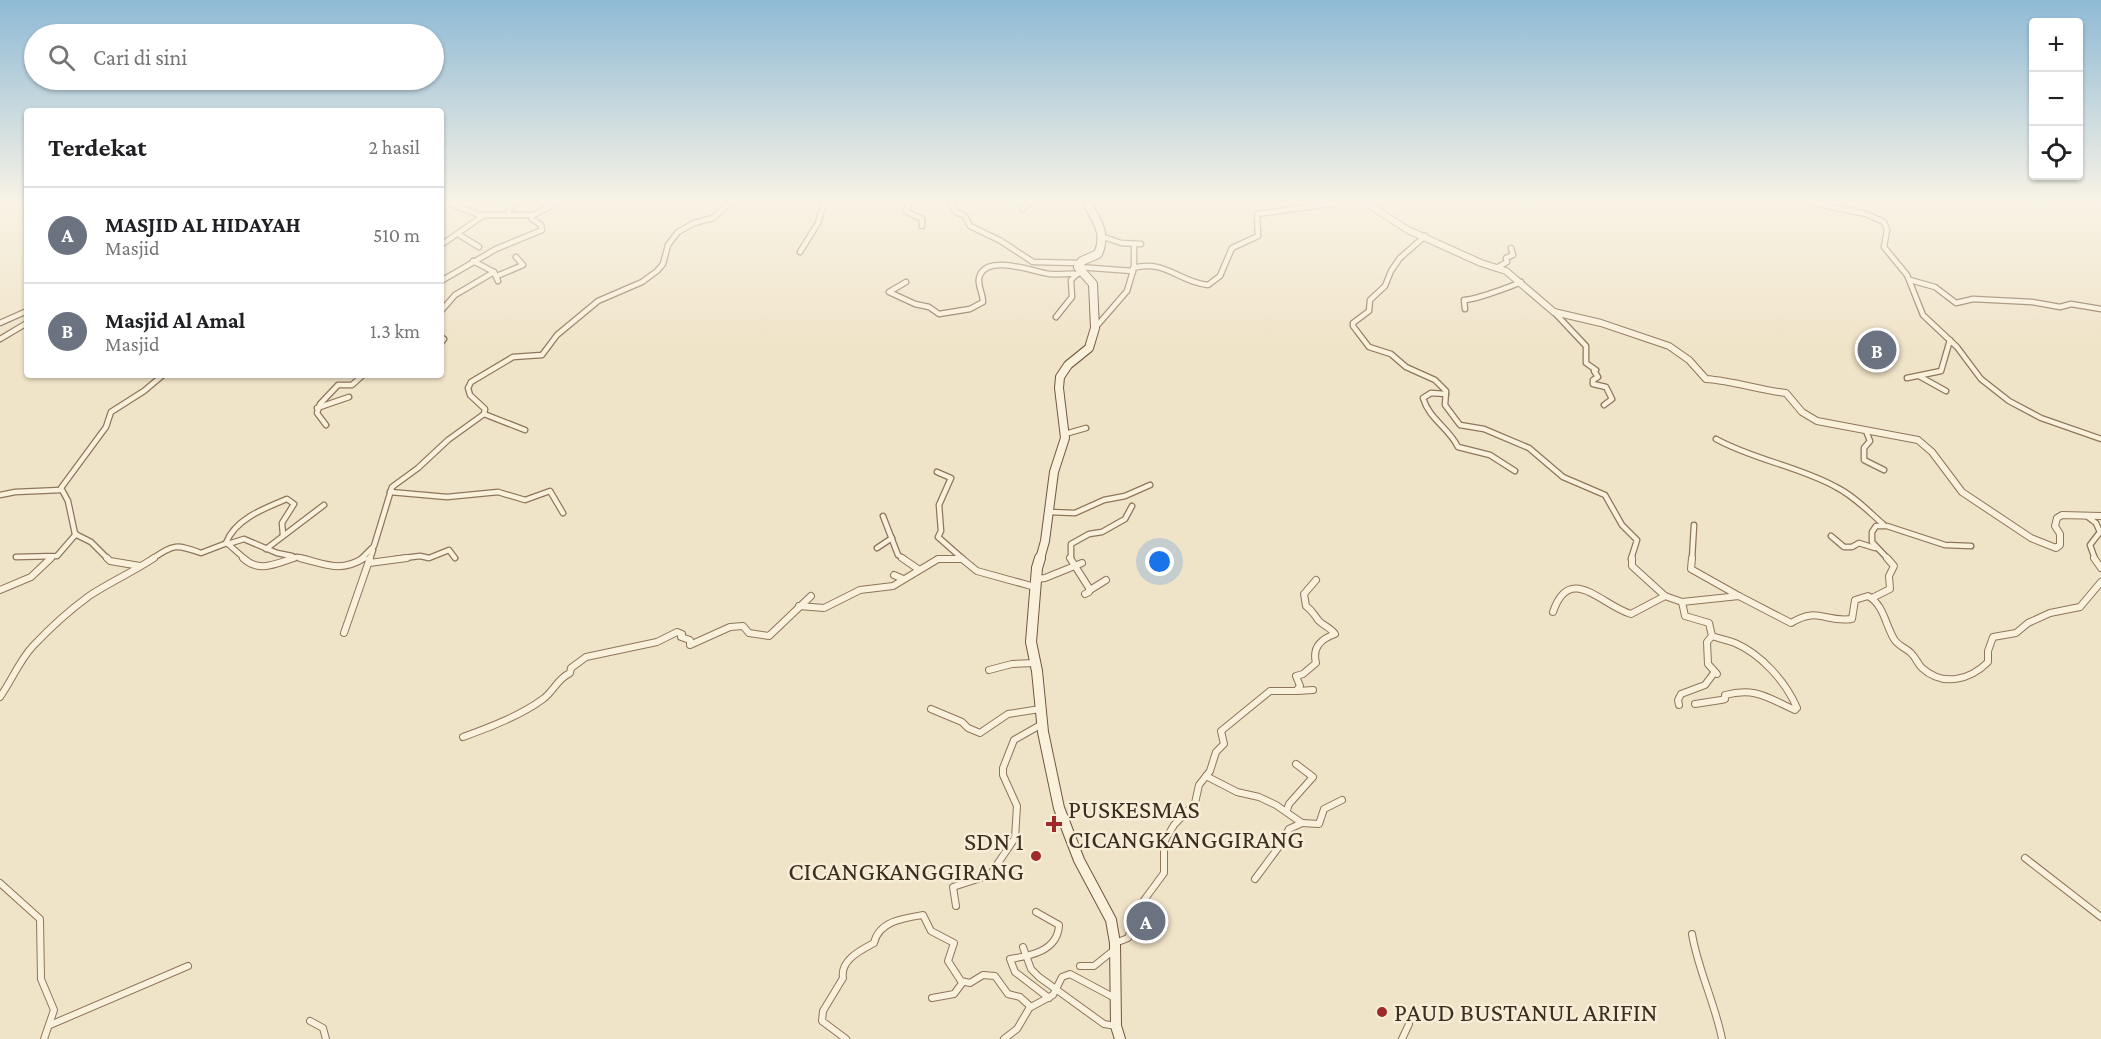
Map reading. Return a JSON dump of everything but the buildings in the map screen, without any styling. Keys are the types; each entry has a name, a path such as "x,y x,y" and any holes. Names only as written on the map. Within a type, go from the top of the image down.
{"main road":[{"path":"1100,251 1079,269 1093,284 1095,328 1089,348 1068,365 1060,377 1064,443 1054,472 1049,512 1035,583 1031,630 1042,724 1059,808 1079,860 1107,912 1115,946 1114,998 1119,1039"}],"street":[{"path":"444,279 492,251"},
{"path":"484,414 485,409 468,392 468,385 476,377 513,357 542,355 557,334 598,301 642,282 657,271 663,264 666,251"},
{"path":"1017,251 1033,262 1079,269 1134,269 1143,265 1160,267 1179,273 1192,282 1208,285 1220,276 1231,251"},
{"path":"1095,328 1127,291 1134,269 1134,251"},
{"path":"1408,251 1393,266 1386,277 1385,286 1370,300 1369,311 1352,325 1369,347 1390,354 1406,367 1435,381 1445,389 1445,405 1460,425 1484,429 1521,444 1542,457 1567,479 1605,495 1622,525 1637,540 1631,560 1632,566 1665,596 1682,602 1739,596"},
{"path":"1456,251 1471,259 1498,267 1521,282 1554,312 1586,346 1586,363 1596,369 1594,371 1598,377 1593,383 1606,387 1612,399 1604,405"},
{"path":"1498,267 1507,262 1506,258 1513,254 1512,251"},
{"path":"1887,251 1908,278 1923,315 1950,340 1976,374 2009,401 2049,421 2101,439"},
{"path":"444,307 453,296 523,265 516,257"},
{"path":"473,261 496,276"},
{"path":"906,282 889,292 915,304 929,307 939,314 946,314 959,309 970,309 983,302 979,279 981,272 988,267 1012,265 1050,274 1079,269"},
{"path":"1056,317 1072,297 1071,278 1079,269"},
{"path":"1908,278 1935,287 1956,303 1973,299 2032,302 2060,307 2071,304 2101,309"},
{"path":"1465,309 1464,300 1476,300 1484,293 1498,291 1521,282"},
{"path":"0,323 24,311"},
{"path":"1554,312 1601,323 1659,341 1683,354 1706,379 1733,381 1761,390 1786,393 1802,412 1814,420 1906,437 1921,442 1932,452 1962,492 2031,538 2050,547 2056,548 2060,543 2060,534 2055,526 2057,518 2066,514 2096,520 2100,532 2091,539 2090,551 2101,568"},
{"path":"0,339 24,325"},
{"path":"1907,378 1934,375 1941,371 1950,340"},
{"path":"1919,376 1946,391"},
{"path":"0,495 10,491 61,490 106,427 111,412 159,378"},
{"path":"326,424 318,417 317,408 337,386 352,385 360,378"},
{"path":"1446,394 1426,395 1423,398 1424,404 1435,421 1454,438 1458,447 1490,455 1515,471"},
{"path":"317,408 349,397"},
{"path":"484,414 525,430"},
{"path":"344,633 369,563 390,492 395,484 418,468 448,440 484,414"},
{"path":"1065,434 1086,428"},
{"path":"1866,431 1870,441 1864,448 1864,460 1884,470"},
{"path":"1716,439 1739,452 1784,466 1837,488 1884,525 1945,545 1971,546"},
{"path":"937,472 951,478 939,505 941,531 938,537 972,568 983,573 1035,583 1082,563"},
{"path":"1049,512 1075,513 1104,500 1125,496 1150,485"},
{"path":"61,490 68,501 76,534 91,542 110,561 140,566"},
{"path":"390,492 447,497 496,492 525,500 550,490 563,513"},
{"path":"227,543 230,532 248,518 287,500 294,504 282,522 280,530 282,535"},
{"path":"266,549 324,505"},
{"path":"1106,580 1087,592 1072,566 1068,553 1071,544 1089,534 1102,532 1125,519 1132,506"},
{"path":"883,516 898,555 918,569"},
{"path":"1694,525 1691,569 1791,623 1802,615 1819,615 1842,621 1852,619 1855,600 1863,597 1872,598 1878,602 1894,639 1911,652 1924,669 1940,678 1961,680 1975,675 1989,662 1988,651 1993,637 2016,633 2028,623 2049,613 2080,607 2101,582"},
{"path":"1872,598 1890,589 1889,576 1894,568 1890,560 1872,542 1872,532 1876,526 1884,525"},
{"path":"16,557 52,557 60,554 76,534"},
{"path":"1831,536 1844,547 1862,543 1879,550"},
{"path":"877,548 892,538"},
{"path":"0,697 7,690 20,662 34,645 90,596 169,547 179,545 201,553 243,539 293,557 345,567 365,557 374,546"},
{"path":"227,543 252,566 264,567 293,557"},
{"path":"369,563 420,556 429,558 449,550 455,558"},
{"path":"0,590 31,577 52,557"},
{"path":"799,606 825,608 848,594 874,587 889,587 938,559 964,559"},
{"path":"894,575 903,579"},
{"path":"1296,691 1300,686 1296,676 1304,674 1317,663 1313,657 1316,645 1323,638 1335,634 1318,620 1317,614 1306,606 1304,594 1316,580"},
{"path":"1553,612 1558,597 1572,589 1592,591 1616,609 1632,614 1665,596"},
{"path":"464,737 527,708 548,695 555,682 570,673 570,669 585,658 657,642 677,632 682,634 681,637 690,640 690,645 730,627 743,626 749,633 769,636 811,596"},
{"path":"1682,602 1684,615 1709,622 1712,636"},
{"path":"1695,704 1699,701 1720,701 1725,699 1725,695 1748,689 1759,691 1778,704 1795,710 1797,708 1789,693 1762,661 1739,645 1712,636"},
{"path":"1679,705 1678,700 1681,694 1706,686 1712,682 1714,673 1717,674 1708,663 1707,642 1712,636"},
{"path":"989,670 1012,664 1035,663"},
{"path":"1080,966 1085,968 1093,966 1126,939 1139,907 1160,881 1166,864 1162,850 1164,842 1174,825 1195,803 1197,790 1216,752 1224,744 1220,734 1226,726 1241,717 1252,704 1270,692 1313,690"},
{"path":"932,709 933,712 962,722 975,733 980,733 1008,714 1040,709"},
{"path":"956,906 953,887 990,875 1015,838 1017,806 1002,775 1004,763 1014,740 1042,724"},
{"path":"1287,810 1289,804 1313,777 1296,764"},
{"path":"1206,776 1237,792 1258,797 1287,810 1302,823"},
{"path":"1255,879 1265,862 1281,844 1290,827 1302,823 1319,824 1324,809 1342,800"},
{"path":"2025,858 2101,917"},
{"path":"0,883 40,919 41,979 54,1010 44,1039"},
{"path":"1035,912 1051,919 1060,927 1048,949 1040,954 1010,959 1011,966 1015,972 1049,998"},
{"path":"846,1039 837,1030 824,1024 823,1011 841,982 846,965 854,954 874,943 876,934 888,925 912,917 926,915 932,931 954,943 948,964 963,982 970,983 983,975 995,976 1005,992 1020,997 1030,1007"},
{"path":"1692,934 1696,959 1716,1009 1722,1039"},
{"path":"1023,947 1031,969 1104,1024 1116,1026"},
{"path":"50,1025 188,966"},
{"path":"1004,1039 1017,1029 1030,1007 1049,998 1057,989 1062,977 1070,974 1114,998"},
{"path":"932,998 954,994 963,982"},
{"path":"310,1021 323,1028 326,1039"},
{"path":"1402,1039 1409,1024"}],"place":[{"name":"Masjid Al Amal","path":"1877,350"},
{"name":"PUSKESMAS CICANGKANGGIRANG","path":"1054,824"},
{"name":"SDN 1 CICANGKANGGIRANG","path":"1036,856"},
{"name":"MASJID AL HIDAYAH","path":"1146,921"},
{"name":"PAUD BUSTANUL ARIFIN","path":"1382,1012"}]}
